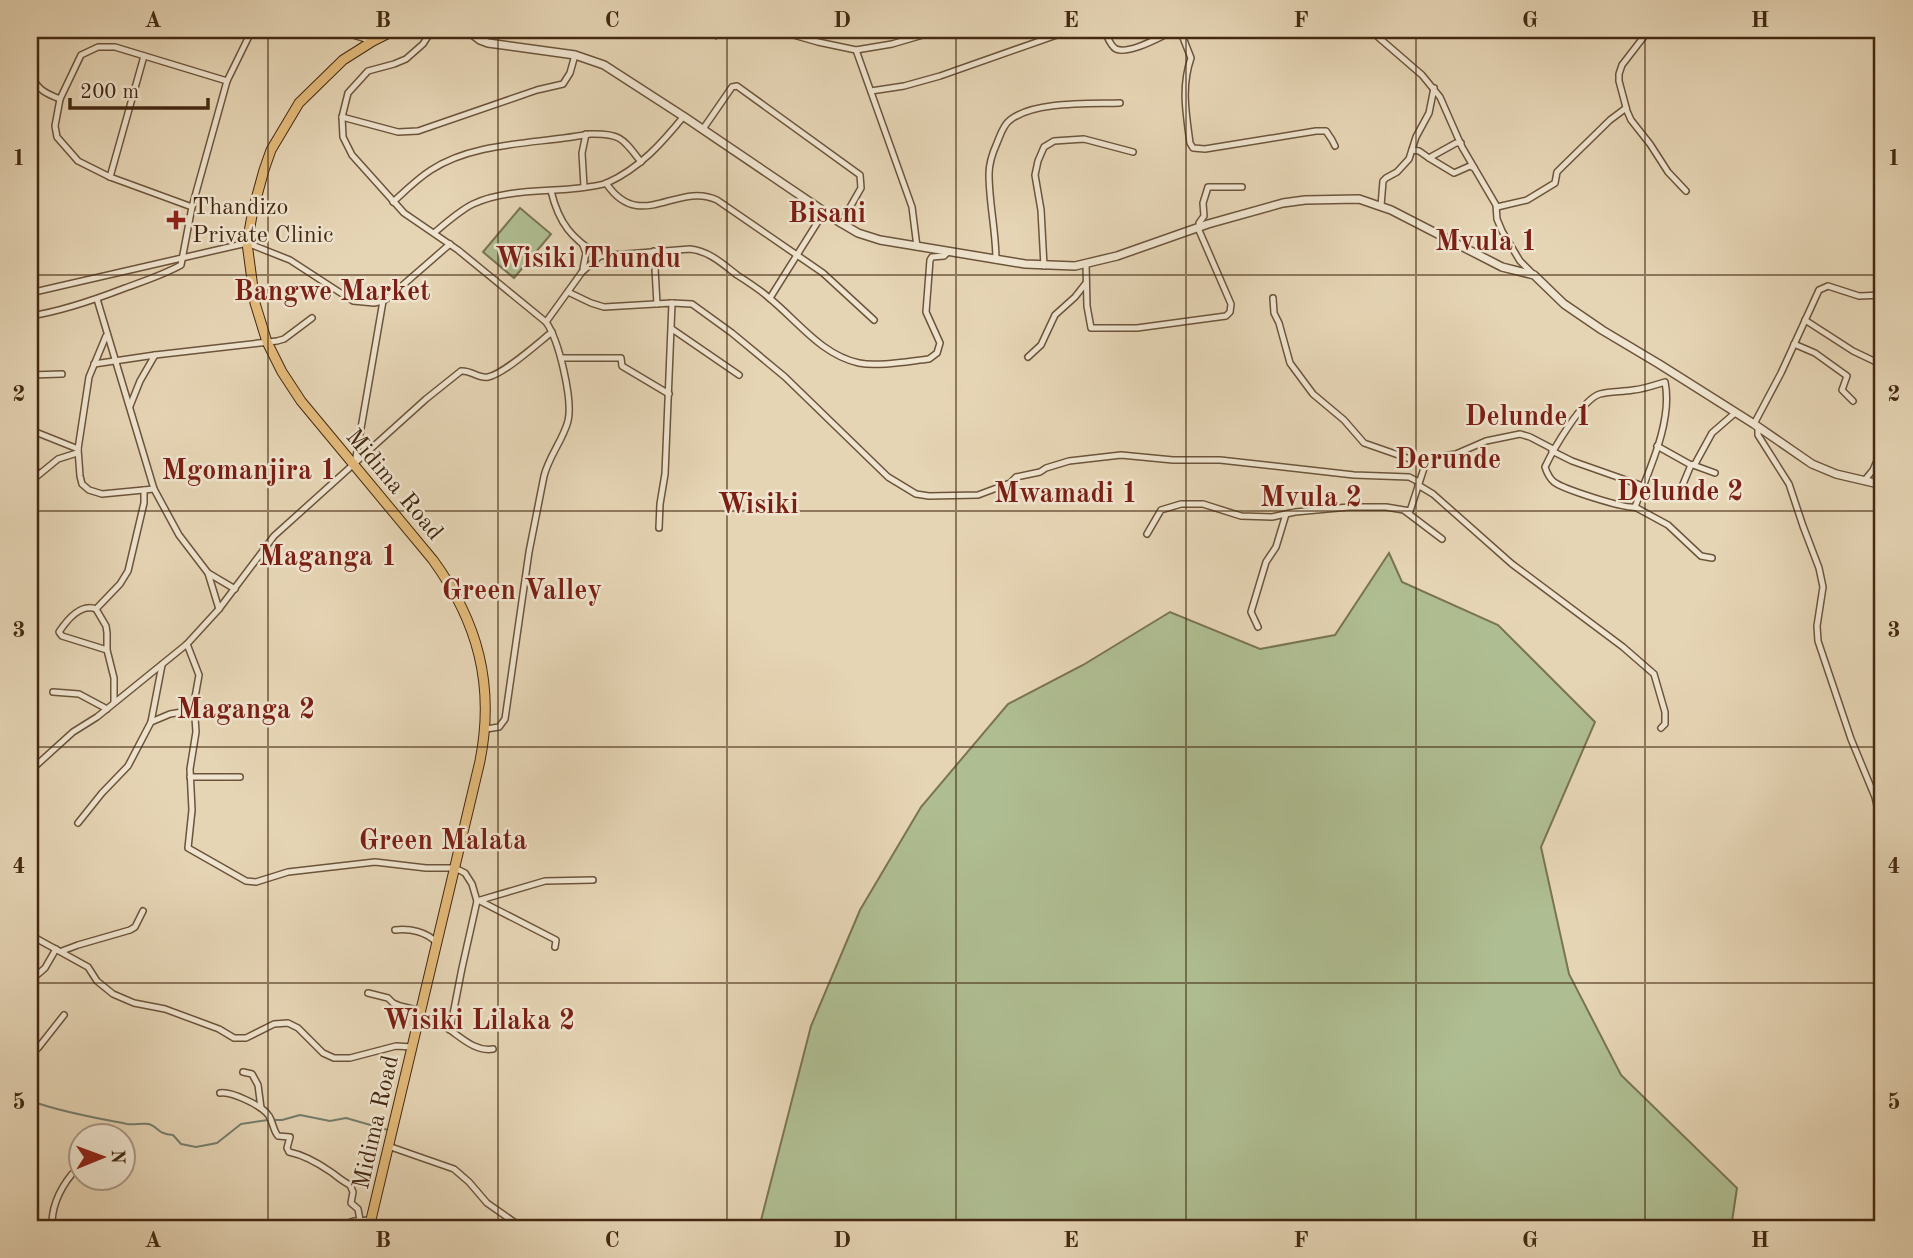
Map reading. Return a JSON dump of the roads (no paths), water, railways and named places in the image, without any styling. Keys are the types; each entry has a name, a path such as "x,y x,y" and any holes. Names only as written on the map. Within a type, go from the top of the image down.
{"main road":[{"name":"Midima Road","path":"370,1224 469,810 486,729 486,693 473,636 459,601 433,560 301,401 282,372 267,342 255,303 247,243 253,210 271,150 299,103 343,60 395,30"}],"street":[{"path":"30,316 55,312 97,299 181,265 192,207 228,81 252,30"},
{"path":"336,30 373,41"},
{"path":"432,30 423,44 406,59 368,71 348,93 342,117 343,137 352,155 412,220 450,244 546,322 561,358 570,408 568,424 547,464 544,476 529,552 505,719 499,727 486,729"},
{"path":"467,30 488,43 575,55 604,65 841,223 871,237 996,260 1044,266 1086,264 1116,257 1283,203 1359,199 1381,206 1502,267 1534,275"},
{"path":"783,30 818,42 856,50 892,44 940,30"},
{"path":"871,91 904,86 940,76 1071,30"},
{"path":"1104,30 1115,49 1120,50 1133,49 1177,30 1190,56 1184,90 1190,143 1194,148 1205,149 1316,131 1326,131 1335,146"},
{"path":"1370,30 1423,75 1434,89 1497,207 1502,231 1520,261 1560,300 1584,318 1756,425 1812,464 1836,474 1883,485"},
{"path":"1649,30 1622,65 1619,74 1626,108 1631,120 1668,172 1686,191"},
{"path":"192,207 110,177 78,161 57,137 55,127 60,100 81,54 97,47 115,47 228,81"},
{"path":"856,50 912,207 917,247"},
{"path":"342,117 398,132 418,131 537,90 563,84 570,73 575,55"},
{"path":"110,177 144,56"},
{"path":"30,71 33,82 48,95 60,100"},
{"path":"703,129 732,87 737,86 860,175 861,188 841,223"},
{"path":"1381,206 1383,181 1402,168 1409,159 1416,137 1429,113 1434,89"},
{"path":"996,260 995,226 990,199 990,164 999,139 1010,120 1046,106 1119,103"},
{"path":"1497,207 1527,200 1555,183 1557,172 1626,108"},
{"path":"434,233 465,209 481,201 512,194 606,183 641,162 659,146 684,116"},
{"path":"393,202 431,170 483,149 605,133 619,137 641,162"},
{"path":"584,187 582,153 586,134"},
{"path":"1044,266 1041,210 1035,175 1044,147 1054,141 1084,139 1133,152"},
{"path":"1429,158 1456,143 1461,143"},
{"path":"1412,150 1419,151 1454,173 1470,166 1474,168"},
{"path":"606,183 617,197 631,205 653,205 694,196 711,198 823,273 874,320"},
{"path":"1086,264 1087,306 1091,328 1145,327 1226,316 1230,312 1231,303 1199,228 1199,222 1204,216 1203,203 1208,187 1242,187"},
{"path":"551,191 563,225 583,245 600,256"},
{"path":"770,298 824,212"},
{"path":"30,293 247,243 290,260 353,302 383,302 450,244"},
{"path":"582,272 586,257 583,245"},
{"path":"546,322 582,272 600,256 690,250 704,252 770,298 819,343 838,355 871,364 929,359 937,354 940,343 926,312 930,260 948,252"},
{"path":"654,251 657,304"},
{"path":"1028,357 1041,345 1055,315 1086,283"},
{"path":"1883,295 1859,296 1824,287 1819,290 1756,425 1758,435 1789,484 1819,568 1823,587 1817,626 1818,641 1875,797 1883,830"},
{"path":"568,292 604,307 692,304 785,377 888,477 916,494 978,495 1010,483 1016,477 1040,472 1069,461 1121,455 1173,460 1220,460 1354,475 1409,477 1433,494 1512,564 1623,647 1654,674 1665,712 1665,721 1661,728"},
{"path":"1273,298 1273,313 1279,323 1289,360 1313,394 1344,420 1364,443 1407,458 1427,459 1456,454 1486,441 1520,434 1572,461 1643,486"},
{"path":"97,299 154,488 179,535 208,573 219,609"},
{"path":"354,463 383,302"},
{"path":"659,528 665,474 672,303"},
{"path":"94,364 284,339 312,318"},
{"path":"1805,320 1853,351 1874,361"},
{"path":"672,329 739,375"},
{"path":"30,771 73,732 107,709 187,644 219,609 274,536 426,399 459,372 490,376 519,359 552,332"},
{"path":"107,335 89,377 78,451 82,484 89,490 107,495 154,488"},
{"path":"1794,344 1815,353 1847,376 1842,390 1853,401"},
{"path":"130,407 140,381 155,355"},
{"path":"561,358 621,358 622,366 669,394"},
{"path":"1635,507 1664,421 1665,382 1671,372"},
{"path":"30,375 62,374"},
{"path":"1665,382 1598,394 1585,404 1553,450 1545,467 1554,482 1624,507 1635,507 1647,512 1668,525 1701,556 1712,558"},
{"path":"1688,494 1681,489 1692,465 1712,433 1735,413"},
{"path":"31,429 78,451"},
{"path":"1657,446 1692,465 1715,473"},
{"path":"1864,481 1873,470 1883,447"},
{"path":"30,482 58,458 78,451"},
{"path":"1405,511 1411,510 1427,459"},
{"path":"30,460 38,474"},
{"path":"96,608 120,584 128,571 144,490"},
{"path":"1147,534 1161,510 1181,504 1208,505 1241,516 1275,517 1320,509 1379,506 1405,511 1442,539"},
{"path":"1258,626 1251,612 1266,562 1276,547 1286,514"},
{"path":"208,573 235,589"},
{"path":"107,650 58,633 80,610 87,606 96,608 106,626 107,650 114,678 114,702"},
{"path":"187,644 199,675 194,710 196,732 190,762 192,810 188,848 246,881 256,882 289,872 365,863 433,869 455,868 467,875 479,901 450,1030"},
{"path":"78,823 108,786 124,773 151,722 162,665"},
{"path":"53,692 79,694 107,709"},
{"path":"151,722 170,714 194,710"},
{"path":"190,776 240,777"},
{"path":"479,901 533,883 593,880"},
{"path":"479,901 556,940 555,947"},
{"path":"30,981 59,950 131,930 143,911"},
{"path":"395,930 419,932 438,943"},
{"path":"30,935 88,967 97,981 113,994 134,1003 165,1009 234,1038 246,1038 282,1023 298,1028 323,1054 334,1058 358,1056 396,1046 412,1047"},
{"path":"368,993 388,998 477,1047 493,1049"},
{"path":"30,1055 64,1015"},
{"path":"243,1072 252,1074 258,1085 261,1108"},
{"path":"220,1093 229,1092 261,1108 269,1115 278,1136 290,1137 287,1148 289,1152 317,1163 340,1181 350,1185 354,1192 351,1203 358,1209 360,1220"},
{"path":"388,1145 454,1169 487,1203 517,1224"},
{"path":"52,1228 59,1189 66,1181"},
{"path":"332,1228 360,1220 370,1224"}],"waterway":[{"path":"694,30 706,30 716,39"},
{"path":"30,1107 37,1103 127,1124 149,1124 173,1135 181,1144 196,1147 217,1143 241,1124 268,1120"},
{"path":"273,1120 300,1115 330,1121 346,1118 388,1130"}],"place":[{"name":"Thandizo Private Clinic","path":"176,220"}],"district":[{"name":"Bisani","path":"827,212"},
{"name":"Mvula 1","path":"1486,240"},
{"name":"Wisiki Thundu","path":"588,257"},
{"name":"Bangwe Market","path":"332,290"},
{"name":"Delunde 1","path":"1528,415"},
{"name":"Derunde","path":"1448,458"},
{"name":"Mgomanjira 1","path":"249,469"},
{"name":"Delunde 2","path":"1680,490"},
{"name":"Mwamadi 1","path":"1066,492"},
{"name":"Mvula 2","path":"1311,496"},
{"name":"Wisiki","path":"758,503"},
{"name":"Maganga 1","path":"328,555"},
{"name":"Green Valley","path":"522,589"},
{"name":"Maganga 2","path":"246,708"},
{"name":"Green Malata","path":"443,839"},
{"name":"Wisiki Lilaka 2","path":"479,1019"}]}
